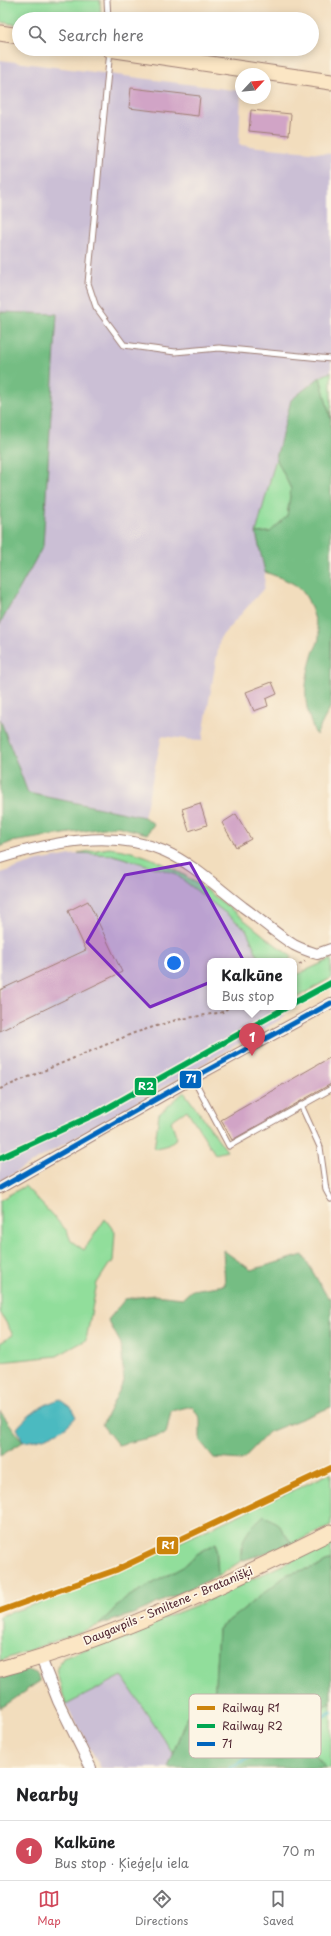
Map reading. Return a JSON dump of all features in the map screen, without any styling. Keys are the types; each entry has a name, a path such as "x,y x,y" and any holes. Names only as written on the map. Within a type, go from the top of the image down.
{"main road":[{"path":"0,34 12,35"},
{"path":"157,56 331,82"},
{"name":"Daugavpils - Smiltene - Bratanišķi","path":"0,1669 41,1658 135,1622 188,1600 331,1532"}],"street":[{"path":"0,858 27,850 68,842 104,839 132,841 164,851 184,863 295,945 317,954 331,949"},
{"path":"0,1188 193,1078 331,1003"},
{"path":"41,1658 58,1701 91,1768"}],"lane":[{"path":"107,0 108,12"},
{"path":"109,56 88,283 96,307 124,345 175,352 219,348 331,359"},
{"path":"193,1078 229,1146 331,1089"},
{"path":"302,1106 320,1147 326,1190 331,1199"}],"path":[{"path":"0,1089 134,1033 176,1020 223,1012 225,1010"}],"highlighted area":[{"path":"190,863 247,967 150,1007 87,942 125,875"}],"shaded area":[{"path":"0,60 235,90 235,104 241,104 239,145 331,154 331,372 320,377 291,400 256,533 265,572 264,588 220,638 202,741 162,736 144,817 28,793 0,719 0,624 43,546 56,314 0,312"},
{"path":"82,853 113,855 174,873 246,929 259,958 207,958 207,1010 282,1010 285,1017 0,1181 0,873 38,861"},
{"path":"122,1676 173,1753 168,1768 101,1768 66,1705"}],"green space":[{"path":"0,0 100,0 101,12 12,12 12,24 0,22"},
{"path":"0,312 57,314 43,546 0,624"},
{"path":"331,372 331,420 320,377"},
{"path":"320,377 331,420 331,706 316,735 307,706 306,687 309,668 319,639 318,631 307,599 298,587 265,572 256,533 270,532 287,516 291,489 276,458 291,400"},
{"path":"276,458 291,489 287,517 270,532 256,533"},
{"path":"0,719 28,793 144,817 154,824 147,834 117,826 11,842 0,847"},
{"path":"109,848 135,853 160,862 183,875 228,906 291,956 290,958 259,958 246,929 174,873 113,855 78,853"},
{"path":"331,959 331,978 297,997 297,975"},
{"path":"184,1092 227,1151 215,1154 187,1110 171,1121 177,1138 168,1145 154,1149 159,1114"},
{"path":"25,1186 67,1231 71,1241 84,1250 105,1219 115,1232 113,1262 110,1263 97,1283 86,1340 57,1356 0,1362 0,1343 13,1335 0,1312 0,1200"},
{"path":"223,1250 251,1270 303,1255 328,1298 331,1297 331,1407 269,1432 242,1460 214,1458 200,1441 200,1419 192,1406 171,1411 166,1434 118,1445 102,1425 124,1381 121,1344 108,1320 125,1299 154,1295 183,1298 192,1290 225,1285"},
{"path":"0,1411 23,1442 0,1456"},
{"path":"331,1473 331,1525 292,1544 278,1524 241,1546 241,1561 218,1576 216,1543 197,1554 183,1567 124,1599 99,1625 0,1661 0,1616 68,1593"},
{"path":"264,1515 278,1524 292,1544 241,1561 242,1546 246,1535"},
{"path":"331,1542 331,1559 319,1566 288,1574 218,1629 215,1694 189,1694 189,1715 187,1716 173,1753 122,1676 66,1705 56,1670 63,1658 202,1603"},
{"path":"216,1543 218,1576 136,1613 99,1625 124,1599 183,1567 197,1554"},
{"path":"331,1559 331,1702 321,1708 321,1694 215,1694 218,1629 288,1574 319,1566"},
{"path":"27,1670 35,1673 40,1681 0,1708 0,1678"},
{"path":"331,1702 331,1768 326,1768 318,1758 321,1758 321,1708"},
{"path":"189,1715 189,1758 318,1758 326,1768 168,1768 187,1716"}],"water":[{"path":"60,1399 71,1407 76,1417 71,1423 52,1435 38,1440 23,1442 17,1428 37,1410"}],"building":[{"path":"131,88 200,96 198,116 129,108"},
{"path":"251,110 291,114 289,135 249,131"},
{"path":"272,682 277,694 266,699 268,706 254,711 246,692"},
{"path":"200,803 207,825 189,831 182,809"},
{"path":"236,814 251,839 236,847 222,823"},
{"path":"88,901 122,972 0,1031 0,990 86,950 68,911"},
{"path":"331,1057 331,1084 232,1140 221,1120"}],"waterway":[{"path":"321,1718 331,1712"},
{"path":"230,1768 248,1758"}],"rail line":[{"name":"R2","path":"297,1001 331,983"},
{"name":"R2","path":"0,1158 100,1112 282,1010"},
{"name":"R1","path":"0,1611 116,1570 331,1468"}],"transit line":[{"name":"71","path":"0,1188 193,1078 331,1003"}],"place":[{"name":"Kalkūne","path":"252,1056"}]}
